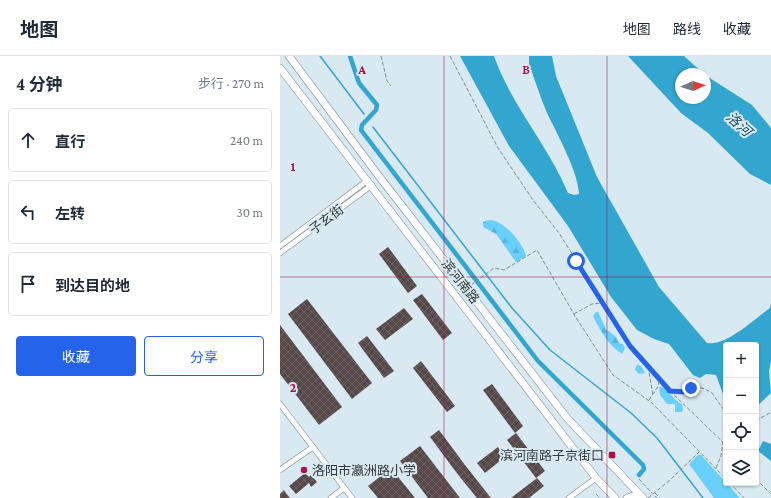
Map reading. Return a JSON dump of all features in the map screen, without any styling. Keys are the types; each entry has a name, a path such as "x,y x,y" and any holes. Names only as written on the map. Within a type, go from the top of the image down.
{"highway":[{"name":"滨河南路","path":"289,56 378,175 567,418 645,498"},
{"name":"滨河南路","path":"280,68 370,182 596,478 615,498"},
{"path":"627,498 636,495 645,498"}],"street":[{"name":"子玄街","path":"280,246 370,182"},
{"name":"子玄街","path":"280,253 370,182"},
{"path":"280,404 343,489 352,498"},
{"path":"280,409 311,447"},
{"path":"280,470 311,447"},
{"path":"569,498 596,478"},
{"path":"331,498 343,489"},
{"path":"343,489 348,498"}],"path":[{"path":"381,56 387,81 391,86"},
{"path":"450,56 498,148 533,200 560,233 630,346 670,391 723,442 721,456 716,467"},
{"path":"473,283 491,270 504,270 537,250 574,314 615,378 649,400 723,475"},
{"path":"574,314 592,304 602,303"},
{"path":"648,367 647,371 652,395"},
{"path":"649,400 660,380"},
{"path":"670,391 686,392 693,388 701,387 712,393 723,410"},
{"path":"759,419 771,412"},
{"path":"645,498 677,473 700,451"},
{"path":"639,479 652,494"},
{"path":"759,482 771,494"},
{"path":"733,486 744,498"},
{"path":"654,492 660,498"},
{"path":"596,494 600,498"}],"green space":[{"path":"489,220 495,221 507,228 517,239 526,256 516,262 496,234 483,227 483,222"},
{"path":"596,312 598,312 606,329 616,337 620,344 623,344 625,348 622,354 613,347 601,332 593,316"},
{"path":"637,364 642,367 645,373 639,374 635,370"},
{"path":"659,387 665,389 682,404 682,412 675,412 675,404 667,404 660,395"},
{"path":"698,455 701,455 723,479 723,486 729,486 740,498 714,498 689,464"}],"water":[{"path":"460,56 494,56 510,91 560,175 568,193 574,195 579,194 575,175 544,107 529,64 529,56 552,56 556,76 597,177 659,287 707,343 715,343 740,331 770,308 771,303 771,361 769,371 771,393 759,404 759,342 723,342 723,394 716,375 706,374 700,378 693,375 669,344 654,339 637,330 611,297 568,226 509,146"},
{"name":"洛河","path":"628,56 684,56 697,68 675,68 675,104 711,104 711,79 752,105 771,128 771,185 750,174 708,133 681,113"},
{"path":"763,441 771,444 771,461 759,452"}],"building":[{"path":"388,247 417,286 408,293 379,254"},
{"path":"422,294 452,333 443,340 413,300"},
{"path":"307,299 372,383 352,399 288,314"},
{"path":"404,308 413,319 385,340 376,329"},
{"path":"280,325 342,407 319,425 280,374"},
{"path":"367,336 394,371 384,378 358,343"},
{"path":"421,361 455,406 447,412 413,368"},
{"path":"492,384 523,426 515,433 483,390"},
{"path":"439,430 491,498 477,498 459,476 430,437"},
{"path":"516,433 545,471 536,478 507,440"},
{"path":"420,446 460,498 428,498 400,461"},
{"path":"498,447 505,457 485,473 477,463"},
{"path":"391,468 415,498 378,498 368,486"},
{"path":"305,473 309,477 311,475 317,482 311,487 309,483 296,494 289,486"},
{"path":"537,478 544,486 529,498 511,498"},
{"path":"284,490 290,498 280,498 280,494"}],"waterway":[{"path":"320,56 364,114"},
{"path":"350,56 359,83 377,105 376,110 362,125 361,130 538,361 643,465 644,469 639,475"},
{"path":"373,127 512,308 550,350 631,413 657,438 703,498"}],"place":[{"name":"滨河南路子京街口","path":"612,455"},
{"name":"洛阳市瀛洲路小学","path":"304,470"}],"route":[{"path":"576,261 622,336 641,360 670,391 686,392 691,388"}]}
